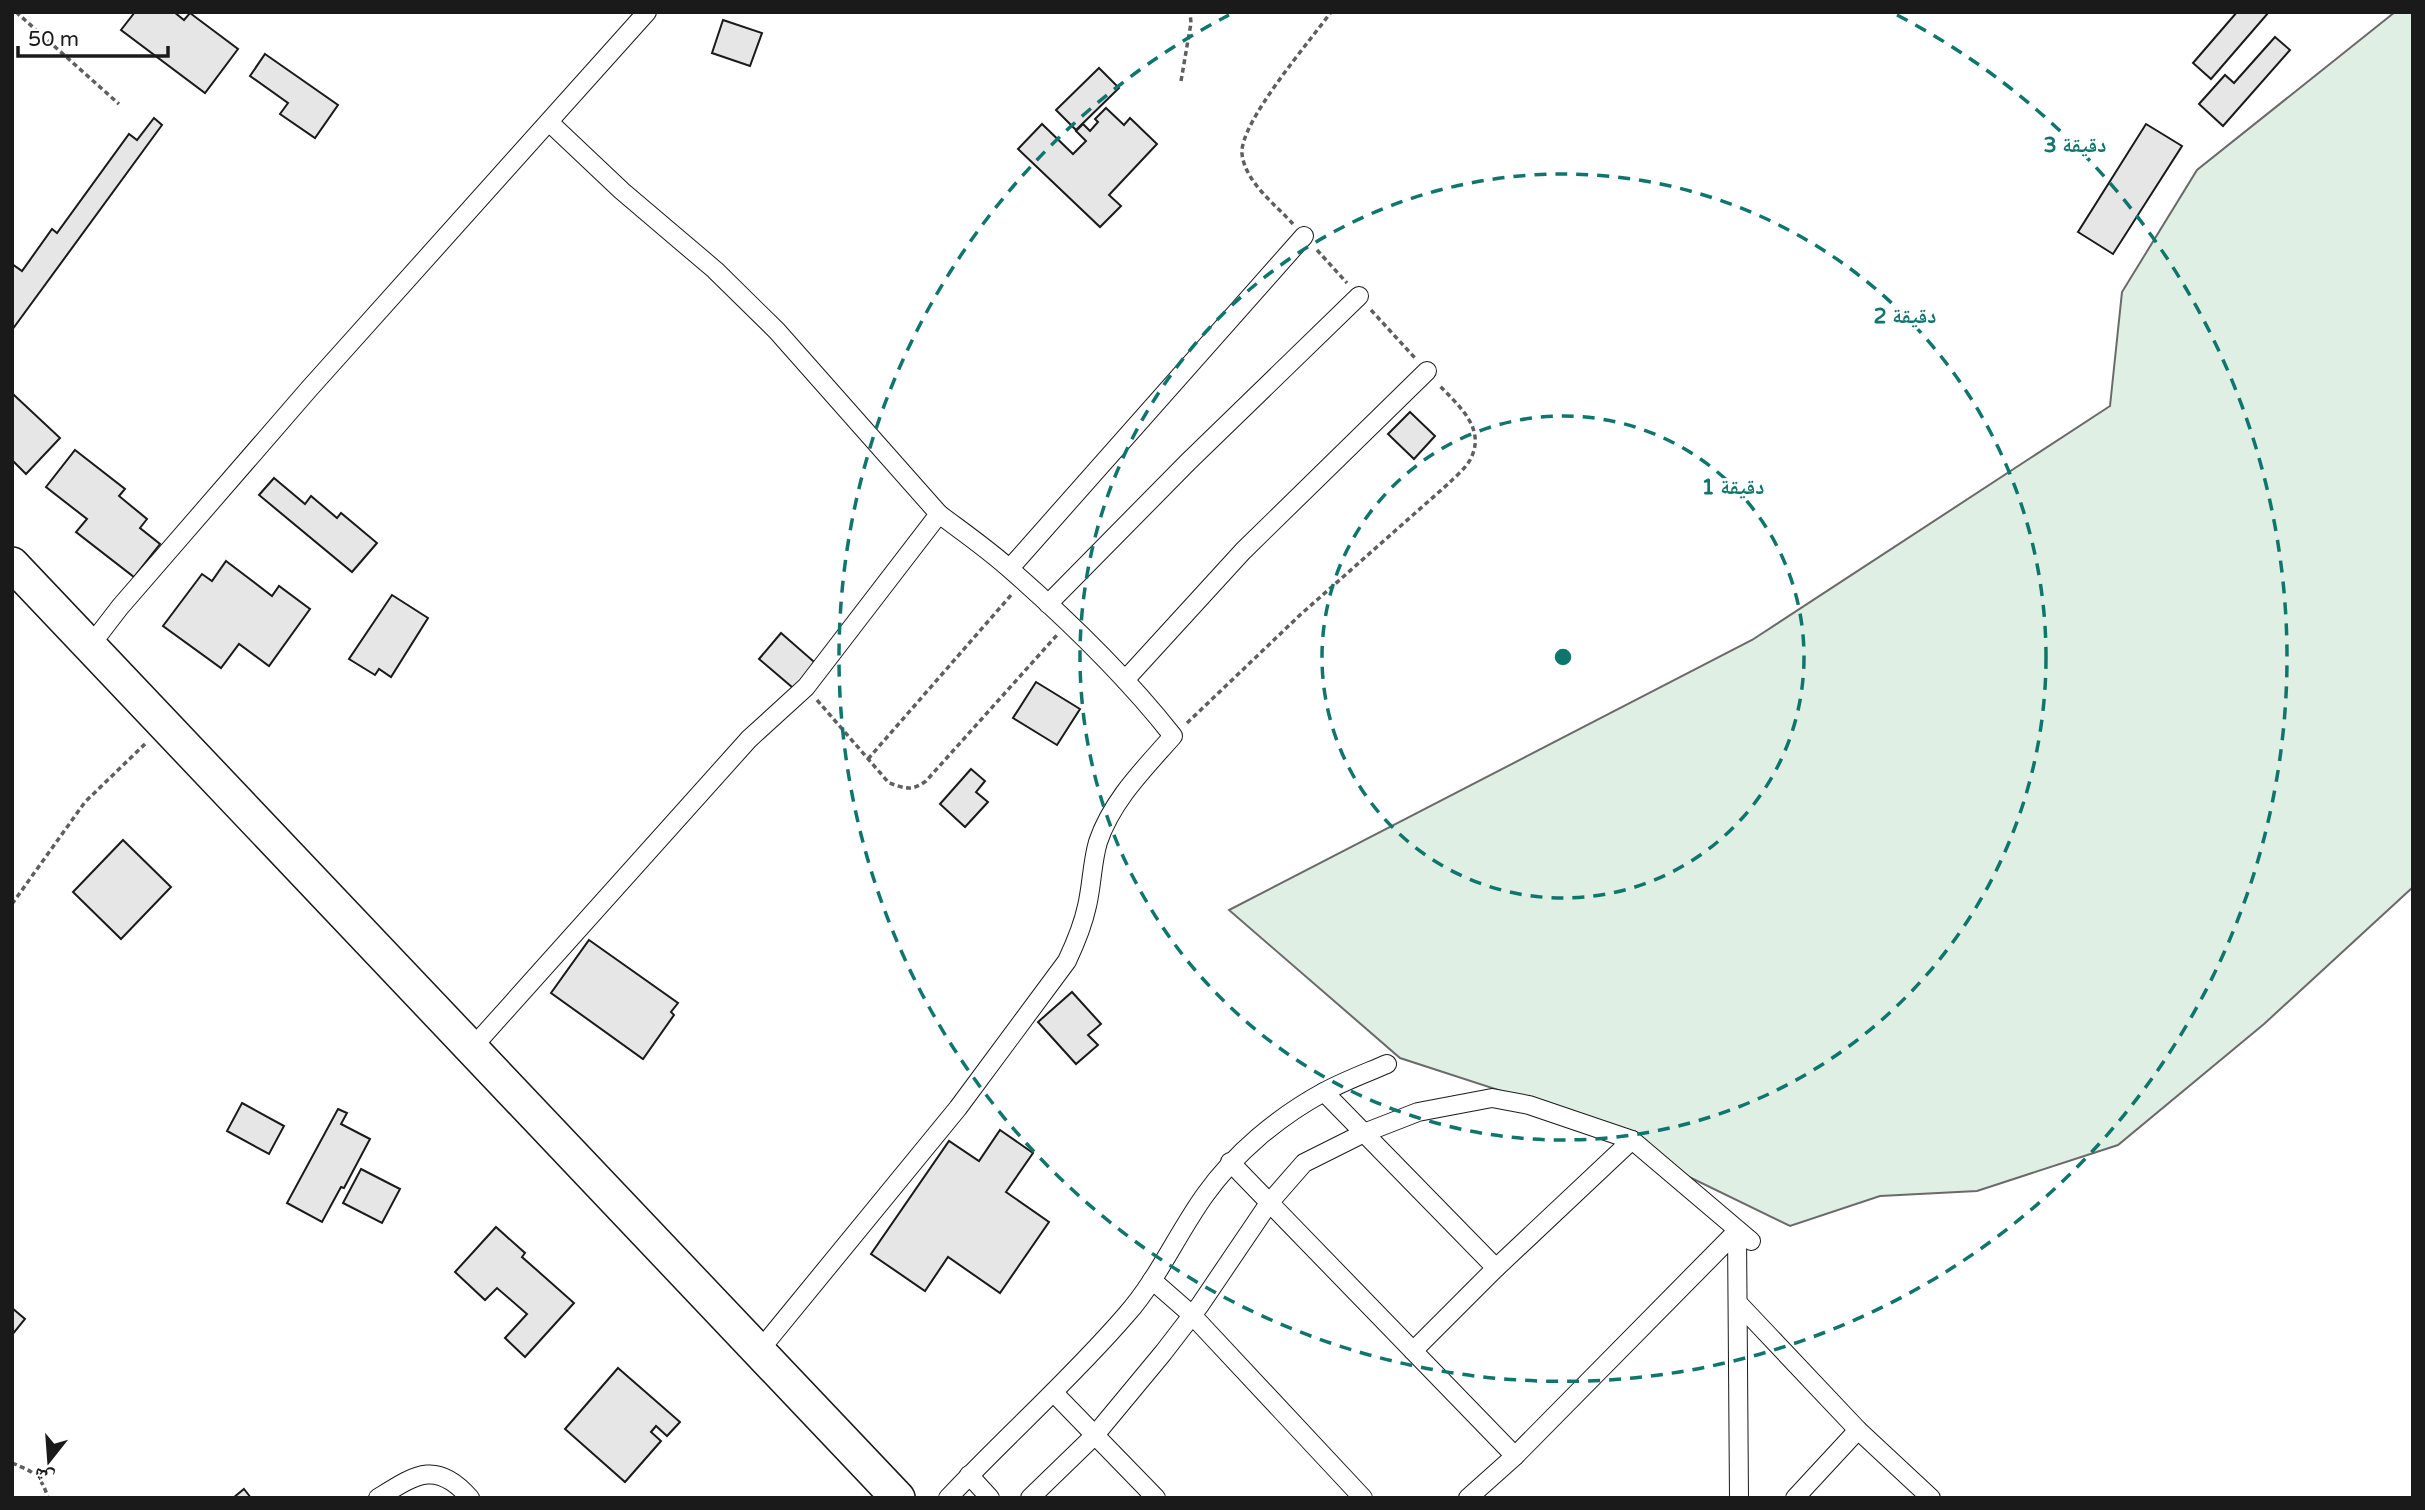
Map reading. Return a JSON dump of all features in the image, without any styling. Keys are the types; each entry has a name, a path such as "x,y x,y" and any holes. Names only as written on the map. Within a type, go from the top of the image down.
{"highway":[{"path":"12,565 898,1498"}],"street":[{"path":"90,646 120,607 309,389 647,12"},
{"path":"550,121 622,191 715,270 777,331 939,514 1024,581 1125,680 1173,736 1115,806 1106,823 1097,844 1087,907 1067,961 958,1108 759,1351"},
{"path":"1010,568 1304,236"},
{"path":"1048,604 1188,462 1359,296"},
{"path":"1125,680 1243,551 1427,371"},
{"path":"472,1048 740,749 806,687 939,514"},
{"path":"948,1498 1054,1393 1128,1314 1203,1197 1230,1162 1272,1126 1324,1092 1387,1064"},
{"path":"1324,1092 1496,1268"},
{"path":"1030,1498 1095,1435 1192,1315 1269,1203 1304,1163 1364,1133 1418,1112 1492,1098 1529,1105 1632,1140 1744,1236"},
{"path":"1413,1351 1496,1268 1632,1140"},
{"path":"1230,1162 1515,1456"},
{"path":"1740,1498 1738,1303 1744,1236"},
{"path":"1468,1498 1744,1236"},
{"path":"1152,1280 1192,1315 1363,1498"},
{"path":"1738,1303 1858,1430 1931,1498"},
{"path":"1054,1393 1156,1498"},
{"path":"1795,1498 1858,1430"},
{"path":"379,1498 412,1477 426,1474 443,1476 470,1498"},
{"path":"969,1475 990,1498"}],"path":[{"path":"16,12 119,104"},
{"path":"1181,81 1192,23 1190,12"},
{"path":"1173,736 1300,615 1448,484 1469,461 1475,446 1475,430 1466,414 1250,177 1242,155 1244,139 1254,118 1331,12"},
{"path":"868,759 1024,581"},
{"path":"806,687 889,783 906,789 916,788 926,781 1068,623"},
{"path":"12,904 85,802 166,725"},
{"path":"12,1463 31,1471 43,1481 48,1498"}],"green space":[{"path":"2395,12 2413,12 2413,887 2264,1024 2118,1145 1977,1191 1880,1196 1790,1226 1535,1102 1400,1058 1229,910 1752,640 2110,406 2122,292 2197,170"}],"building":[{"path":"135,12 174,12 184,20 190,13 238,49 205,93 121,30"},
{"path":"2237,12 2269,12 2211,79 2193,63"},
{"path":"723,20 762,33 750,66 712,53"},
{"path":"2275,37 2290,50 2223,126 2199,104 2225,75 2234,83"},
{"path":"265,54 338,105 315,138 280,114 288,103 250,76"},
{"path":"1099,68 1119,88 1076,130 1056,110"},
{"path":"1106,108 1124,125 1130,118 1157,144 1109,195 1121,206 1100,227 1018,149 1042,124 1073,154 1086,141 1076,131 1083,124 1090,131 1098,122 1095,119"},
{"path":"154,118 162,125 12,330 12,264 22,271 52,229 57,233 129,134 137,140"},
{"path":"2146,124 2182,146 2113,254 2078,232"},
{"path":"14,395 60,438 26,474 12,460"},
{"path":"1410,412 1435,436 1414,459 1388,434"},
{"path":"75,450 125,489 119,496 147,519 140,528 160,544 134,577 76,532 87,519 46,487"},
{"path":"274,478 305,504 311,496 337,518 341,513 377,543 352,572 259,495"},
{"path":"226,561 272,596 279,586 310,609 269,666 239,644 221,668 163,626 202,574 212,581"},
{"path":"392,595 428,618 391,677 379,669 375,675 349,659"},
{"path":"781,633 820,667 799,693 759,659"},
{"path":"1036,682 1080,709 1057,745 1013,718"},
{"path":"971,769 985,781 976,792 988,802 965,827 940,804"},
{"path":"123,840 171,887 121,939 73,892"},
{"path":"589,940 678,1003 671,1012 674,1015 643,1059 551,993"},
{"path":"1072,992 1101,1024 1088,1035 1098,1045 1076,1064 1038,1022"},
{"path":"242,1103 284,1126 269,1154 227,1131"},
{"path":"338,1109 347,1113 341,1124 370,1139 322,1222 287,1203"},
{"path":"1000,1130 1033,1153 1006,1192 1049,1222 1000,1293 948,1257 925,1291 871,1254 949,1141 979,1161"},
{"path":"361,1169 400,1189 382,1223 343,1203"},
{"path":"496,1227 525,1253 522,1257 574,1303 525,1357 505,1338 527,1314 497,1288 485,1300 455,1272"},
{"path":"12,1308 25,1319 12,1335"},
{"path":"618,1368 680,1422 667,1436 656,1426 651,1432 661,1441 625,1482 565,1429"},
{"path":"244,1489 251,1498 233,1498"}]}
